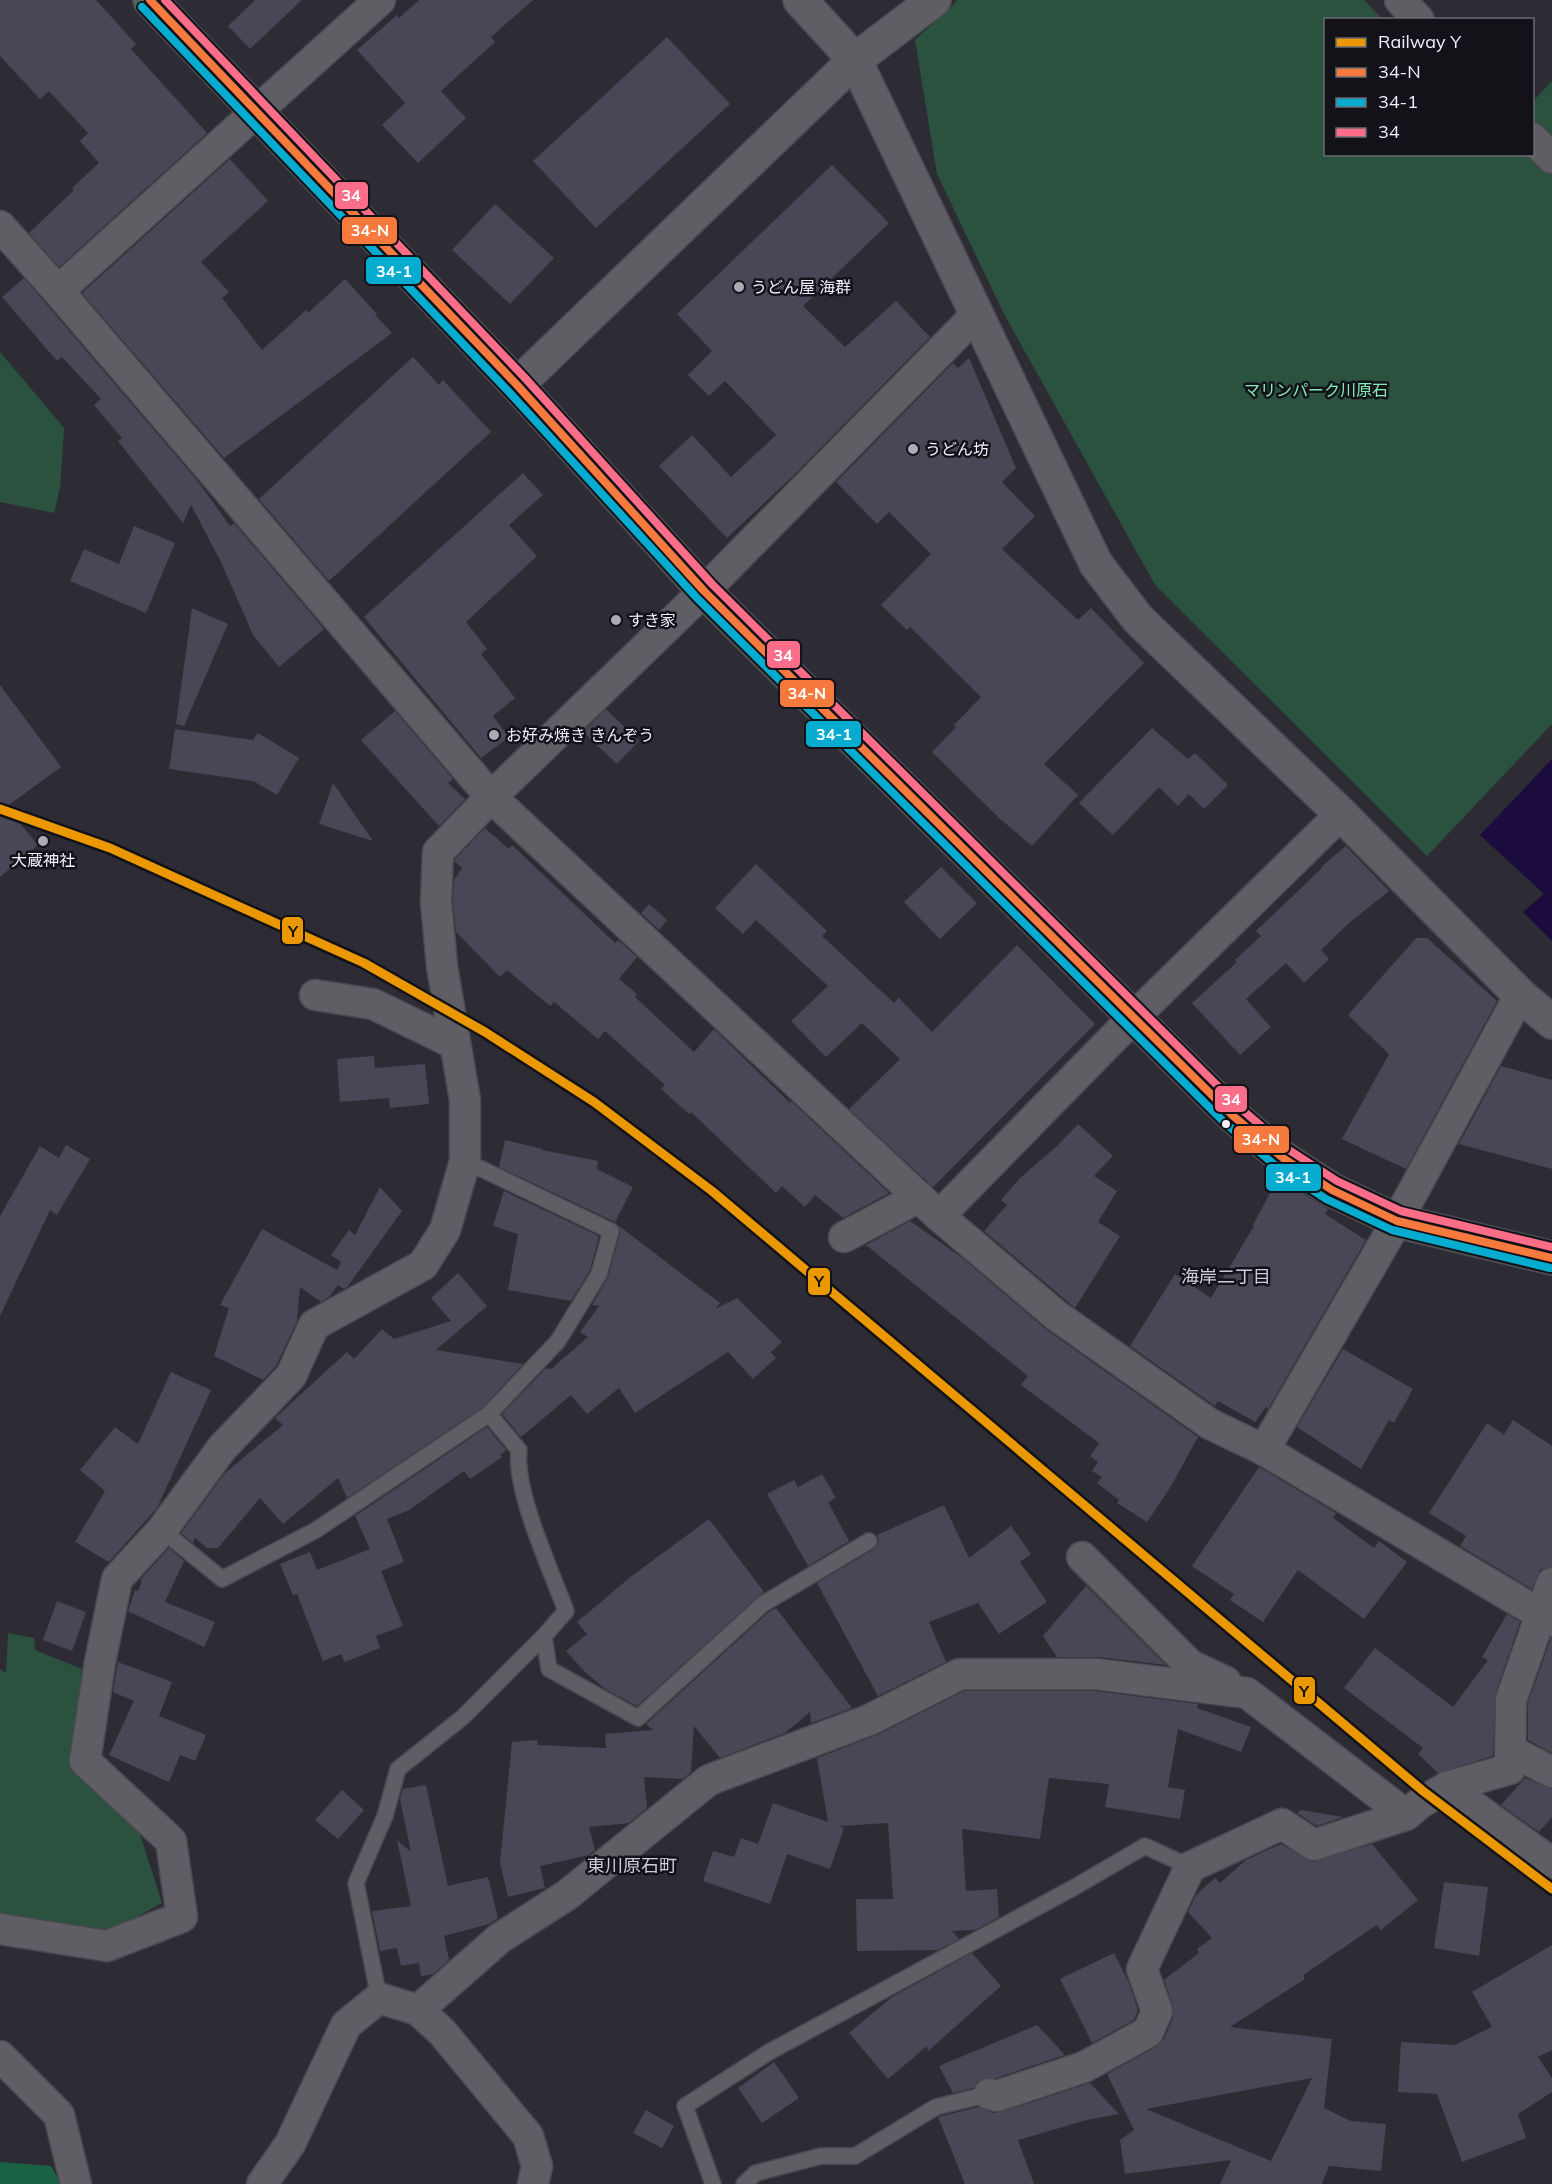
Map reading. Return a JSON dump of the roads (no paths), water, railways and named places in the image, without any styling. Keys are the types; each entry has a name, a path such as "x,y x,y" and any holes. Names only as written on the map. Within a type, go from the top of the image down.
{"highway":[{"path":"150,0 518,385 704,591 1232,1114 1283,1158 1332,1190 1397,1221 1552,1258"}],"street":[{"path":"58,291 380,0"},
{"path":"800,0 855,60 1096,564 1138,619 1341,814 1520,995 1552,1022"},
{"path":"518,385 855,60 934,0"},
{"path":"1400,0 1417,18"},
{"path":"1534,139 1552,158"},
{"path":"0,226 491,797 929,1206 1057,1316 1210,1425 1264,1450 1547,1619"},
{"path":"0,1929 107,1946 182,1917 171,1841 85,1761 100,1662 117,1579 162,1530 222,1448 291,1376 315,1325 423,1265 446,1230 465,1161 465,1100 441,966 436,902 438,852 491,797 704,591 976,315"},
{"path":"844,1237 929,1206 1133,1018 1341,814"},
{"path":"1264,1450 1397,1221 1520,995"},
{"path":"315,996 373,1004 455,1044"},
{"path":"1082,1557 1190,1665 1247,1693 1406,1815"},
{"path":"988,2094 997,2096 1084,2067 1148,2032 1157,2011 1142,1969 1190,1867 1282,1824 1314,1845 1406,1815 1447,1787 1510,1769 1511,1700 1547,1619 1552,1583"},
{"path":"418,2010 500,1938 567,1895 710,1780 869,1720 960,1674 1096,1674 1247,1693"},
{"path":"1511,1751 1552,1772"},
{"path":"1447,1787 1550,1856"},
{"path":"262,2184 290,2144 346,2025 379,1998 418,2010 442,2032 528,2136 537,2166 533,2184"},
{"path":"0,2056 60,2115 76,2184"}],"lane":[{"path":"162,1530 222,1579 316,1530 489,1414 558,1341 599,1274 611,1231 465,1161"},
{"path":"379,1998 356,1883 385,1816 398,1769 463,1717 566,1611 530,1514 517,1464 519,1450 489,1414"},
{"path":"544,1636 549,1669 638,1718 763,1604 869,1541"},
{"path":"713,2184 685,2106 769,2052 1073,1888 1145,1846 1190,1867"},
{"path":"744,2184 756,2173 821,2156 855,2156 936,2107 988,2094"}],"rail line":[{"name":"Y","path":"0,809 110,848 364,963 485,1032 594,1102 712,1191 1423,1791 1552,1889"}],"place":[{"name":"うどん屋 海群","path":"739,287"},
{"name":"うどん坊","path":"913,449"},
{"name":"すき家","path":"616,620"},
{"name":"お好み焼き きんぞう","path":"494,735"},
{"name":"大蔵神社","path":"43,841"}],"district":[{"name":"海岸二丁目","path":"1226,1277"},
{"name":"東川原石町","path":"632,1866"}],"park label":[{"name":"マリンパーク川原石","path":"1316,390"}]}
